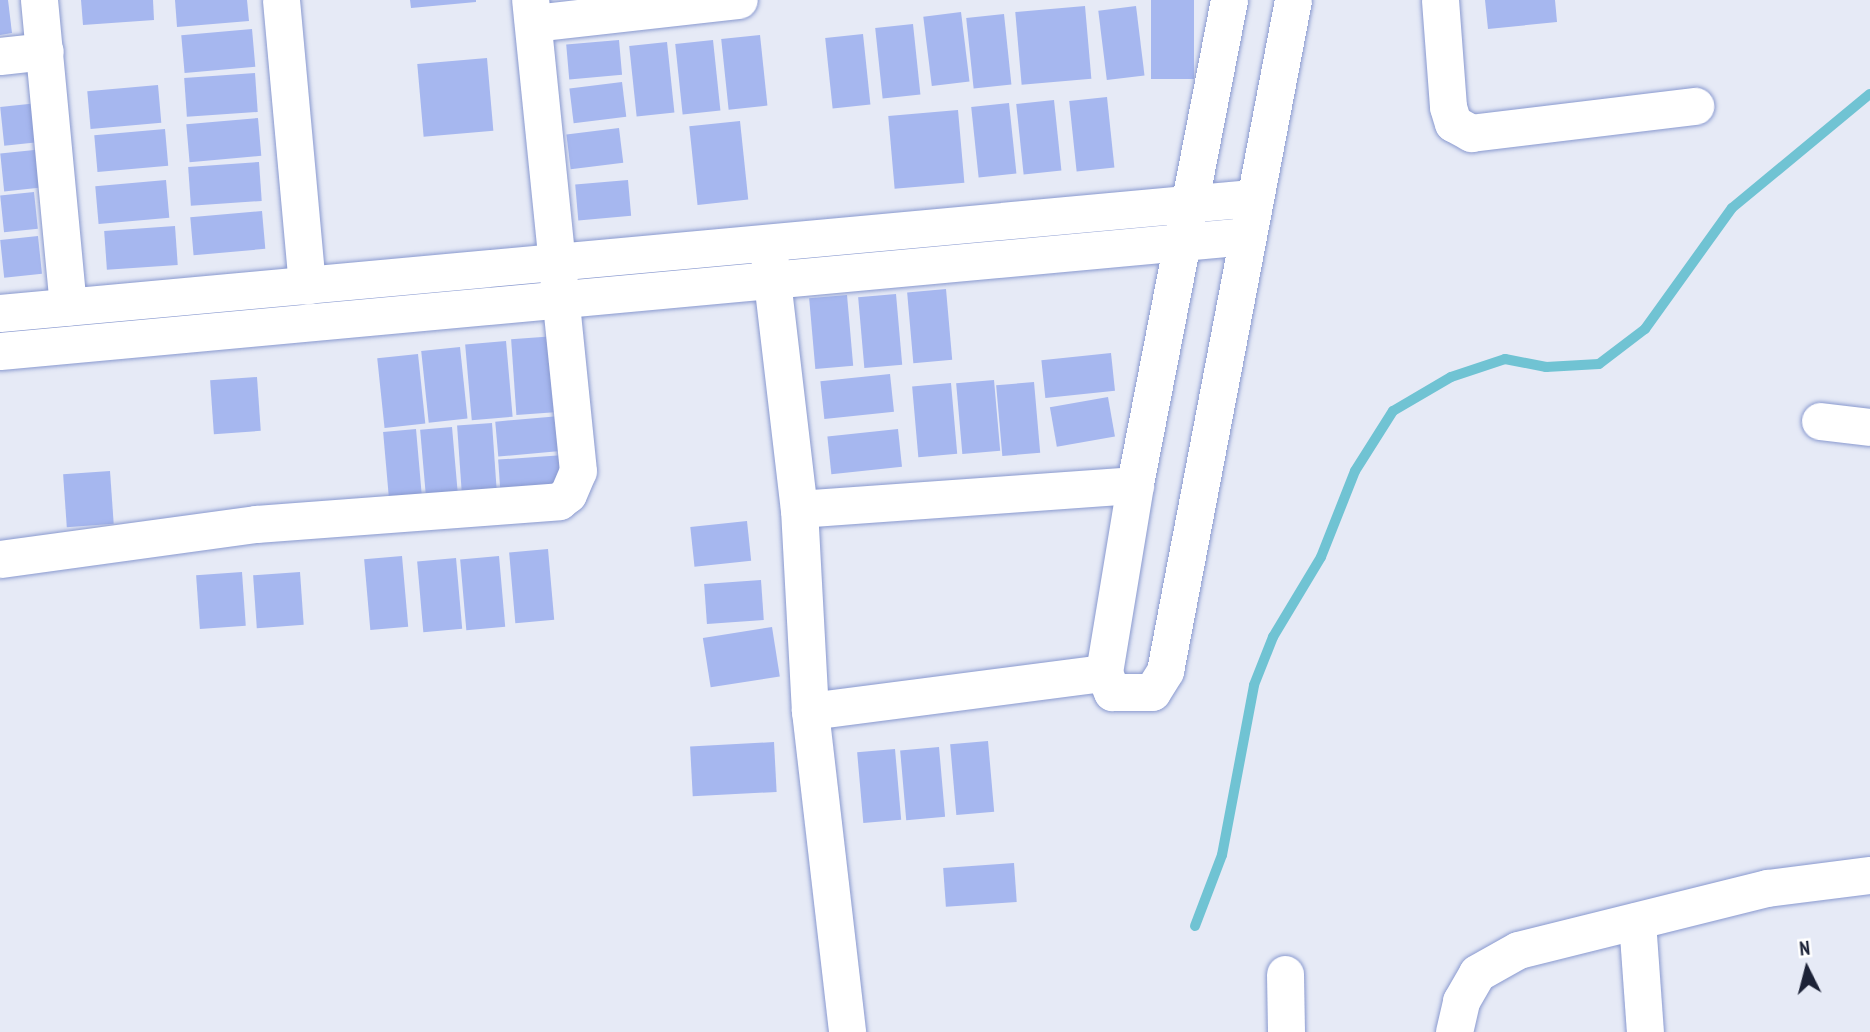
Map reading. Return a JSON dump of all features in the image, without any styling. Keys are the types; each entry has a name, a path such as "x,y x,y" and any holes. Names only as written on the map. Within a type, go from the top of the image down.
{"street":[{"path":"39,0 68,307"},
{"path":"281,0 307,286"},
{"path":"0,559 256,524 559,501 576,485 578,471 532,12 739,0"},
{"path":"1229,0 1193,202 1135,485 1104,674 1112,692 1136,695 1152,692 1165,671 1252,198 1293,0"},
{"path":"1440,0 1448,107 1453,123 1471,133 1695,106"},
{"path":"0,56 45,51"},
{"path":"0,313 307,286 768,240 1252,198"},
{"path":"0,351 1247,236"},
{"path":"768,240 799,509 810,711 847,1032"},
{"path":"1820,421 1870,427"},
{"path":"799,509 1135,485"},
{"path":"810,711 1104,674"},
{"path":"1454,1032 1461,1001 1477,973 1517,950 1767,888 1870,875"},
{"path":"1637,921 1645,1032"},
{"path":"1285,974 1286,1032"}],"building":[{"path":"0,0 8,0 12,33 0,35"},
{"path":"81,0 153,0 154,20 83,25"},
{"path":"175,0 247,0 249,21 177,27"},
{"path":"410,0 476,0 476,2 411,8"},
{"path":"1151,0 1194,0 1194,79 1151,79"},
{"path":"1485,0 1555,0 1557,22 1488,29"},
{"path":"1085,6 1091,79 1022,85 1015,12"},
{"path":"1136,6 1145,75 1107,80 1098,11"},
{"path":"961,12 970,81 932,86 923,17"},
{"path":"1004,14 1011,85 974,89 966,18"},
{"path":"913,24 920,95 883,99 875,28"},
{"path":"252,29 255,67 185,73 181,35"},
{"path":"863,34 870,105 833,109 825,38"},
{"path":"760,35 767,106 729,110 721,39"},
{"path":"619,40 622,75 569,79 566,45"},
{"path":"713,40 720,111 683,115 675,44"},
{"path":"667,42 674,113 637,117 629,46"},
{"path":"487,58 493,131 424,137 417,64"},
{"path":"255,73 258,112 187,117 184,78"},
{"path":"622,82 626,117 574,123 569,88"},
{"path":"158,85 161,123 91,129 87,91"},
{"path":"1107,97 1114,168 1077,172 1069,101"},
{"path":"1054,100 1061,171 1024,175 1016,104"},
{"path":"38,103 42,142 4,146 0,107"},
{"path":"1009,103 1016,174 979,178 971,107"},
{"path":"958,110 964,183 895,189 888,116"},
{"path":"258,118 261,156 190,162 186,124"},
{"path":"740,121 748,200 698,205 689,126"},
{"path":"619,128 623,163 571,169 566,134"},
{"path":"165,129 168,166 97,172 94,135"},
{"path":"44,149 48,187 4,191 0,154"},
{"path":"259,162 262,201 191,206 188,167"},
{"path":"166,180 169,218 99,224 95,186"},
{"path":"628,180 631,216 578,220 575,185"},
{"path":"34,192 38,229 4,232 0,196"},
{"path":"262,211 265,249 194,255 190,217"},
{"path":"175,226 178,265 107,270 104,231"},
{"path":"38,236 42,274 4,278 0,240"},
{"path":"946,289 952,360 913,363 907,292"},
{"path":"896,294 902,365 864,368 858,297"},
{"path":"847,295 853,366 815,369 809,298"},
{"path":"556,336 561,412 516,415 511,339"},
{"path":"506,341 513,417 472,420 465,345"},
{"path":"460,347 468,419 429,423 421,351"},
{"path":"1111,353 1115,391 1045,398 1041,360"},
{"path":"418,354 425,424 385,428 377,358"},
{"path":"890,374 894,412 824,419 820,381"},
{"path":"257,377 261,431 214,434 210,380"},
{"path":"994,380 1000,451 962,454 956,383"},
{"path":"1034,382 1040,453 1002,456 996,385"},
{"path":"951,383 957,454 918,457 912,386"},
{"path":"1108,397 1115,436 1057,447 1050,407"},
{"path":"560,416 563,451 498,457 495,422"},
{"path":"492,423 497,493 462,495 457,425"},
{"path":"452,427 458,496 426,499 420,430"},
{"path":"416,429 422,499 389,502 383,432"},
{"path":"898,429 902,467 831,474 827,436"},
{"path":"564,455 566,487 500,492 498,460"},
{"path":"110,471 114,524 67,527 63,474"},
{"path":"747,521 751,561 694,567 690,527"},
{"path":"548,549 554,620 515,623 509,552"},
{"path":"402,556 408,627 370,630 364,559"},
{"path":"499,556 505,627 466,630 460,559"},
{"path":"456,558 462,629 423,632 417,561"},
{"path":"242,572 246,626 200,629 196,575"},
{"path":"300,572 304,625 257,628 253,575"},
{"path":"761,580 764,620 707,624 704,584"},
{"path":"772,627 780,676 711,687 703,638"},
{"path":"988,741 994,812 956,815 950,744"},
{"path":"774,742 777,792 693,796 690,746"},
{"path":"939,747 945,817 906,820 900,750"},
{"path":"895,749 901,820 863,823 857,752"},
{"path":"1014,863 1017,902 946,907 943,868"}],"waterway":[{"path":"1195,926 1222,855 1254,685 1273,637 1321,557 1355,471 1393,411 1451,377 1505,359 1546,367 1599,364 1645,329 1732,208 1870,94"}]}
